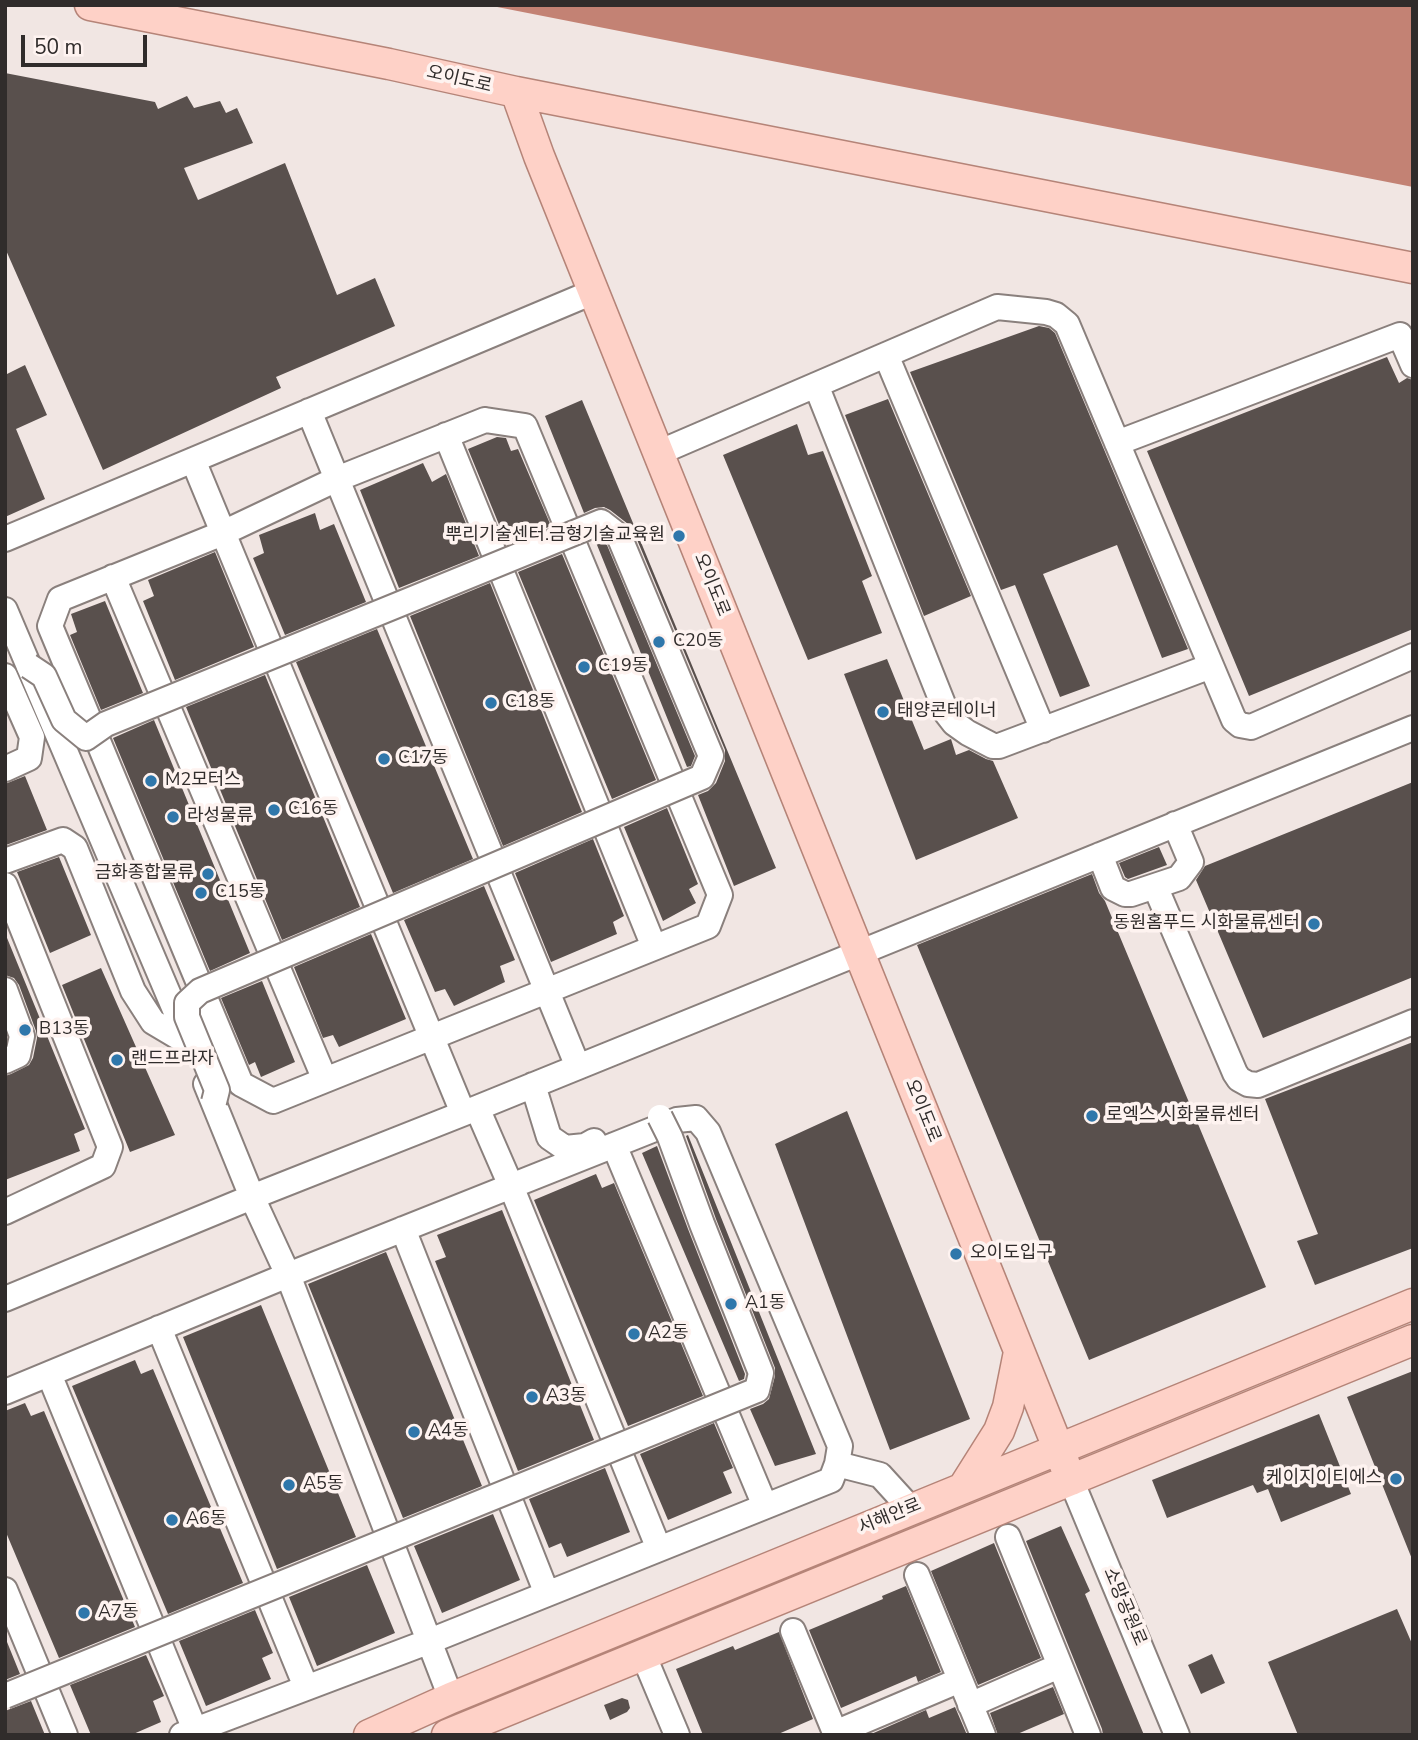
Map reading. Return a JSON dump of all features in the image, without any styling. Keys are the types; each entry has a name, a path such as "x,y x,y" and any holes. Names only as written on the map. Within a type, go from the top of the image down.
{"main road":[{"name":"오이도로","path":"90,5 516,92 593,292 1071,1480"},
{"path":"516,92 1413,268"},
{"name":"서해안로","path":"369,1735 450,1698 1413,1304"},
{"name":"서해안로","path":"447,1735 1413,1340"},
{"path":"963,1488 999,1431 1008,1407 1020,1352"}],"street":[{"path":"5,539 593,292"},
{"path":"658,453 997,307 1046,312 1056,315 1066,324 1234,720 1251,727 1413,656"},
{"path":"1117,443 1400,335 1413,365"},
{"path":"886,355 1043,730"},
{"path":"816,385 947,714 968,733 993,746 999,746 1211,666"},
{"path":"309,411 578,1067"},
{"path":"485,420 525,426 720,895 708,926 273,1101 241,1084 50,626 61,599 223,533 337,479 446,435 485,420"},
{"path":"446,435 654,947"},
{"path":"193,460 432,1036 511,1186 659,1549"},
{"path":"29,666 44,676 64,720 86,738 106,724 601,522 619,537 711,756 702,777 200,991 187,1003 187,1017 216,1090 214,1102"},
{"path":"113,577 325,1080"},
{"path":"5,610 288,1275 450,1698"},
{"path":"5,676 32,737 29,758 5,769"},
{"path":"5,1300 1413,728"},
{"path":"1100,855 1113,888 1125,894 1180,878 1191,862 1175,824"},
{"path":"6,861 63,840 75,848 132,992 153,1022 190,1044"},
{"path":"5,885 110,1147 103,1166 5,1212"},
{"path":"1155,886 1235,1073 1248,1084 1258,1085 1413,1022"},
{"path":"5,990 22,1036 19,1055 5,1061"},
{"path":"5,1696 757,1390 761,1373 667,1131 640,1118 585,1146 565,1148 549,1137 533,1085"},
{"path":"5,1392 288,1275 614,1145 677,1120 695,1118 708,1132 840,1446 831,1480 430,1641 188,1732 49,1374"},
{"path":"614,1145 765,1506"},
{"path":"403,1229 547,1594"},
{"path":"159,1328 306,1687"},
{"path":"837,1464 880,1475 911,1509"},
{"name":"소망공원로","path":"1071,1480 1177,1735"},
{"path":"1008,1537 1087,1735"},
{"path":"917,1575 983,1735"},
{"path":"5,1590 65,1735"},
{"path":"793,1631 835,1734 960,1680"},
{"path":"643,1654 677,1735"},
{"path":"970,1705 1059,1666"}],"shaded area":[{"path":"487,5 1413,5 1413,187"}],"building":[{"path":"5,73 155,102 158,109 187,96 194,108 220,101 226,113 237,108 253,143 184,168 198,200 285,163 337,295 375,278 395,326 276,377 281,388 103,470 5,248"},
{"path":"1039,326 1049,328 1055,333 1188,649 1162,658 1117,545 1043,574 1090,686 1060,697 1015,585 1001,590 910,372"},
{"path":"1387,357 1399,383 1407,378 1413,380 1413,629 1249,696 1147,451"},
{"path":"25,365 47,415 16,429 45,499 5,517 5,375"},
{"path":"888,399 971,596 924,616 845,415"},
{"path":"582,400 776,868 734,886 698,795 708,791 716,783 725,761 725,750 633,530 604,507 584,513 545,416"},
{"path":"797,424 808,455 823,451 872,576 862,581 882,633 808,660 723,455"},
{"path":"497,437 506,438 511,451 518,449 551,526 507,544 468,449"},
{"path":"423,463 432,482 446,474 479,556 399,588 360,490"},
{"path":"315,513 320,530 334,524 366,602 285,635 253,558 264,553 259,535"},
{"path":"599,539 607,545 695,756 691,766 687,767 595,540"},
{"path":"215,552 254,647 175,680 143,601 154,596 148,580"},
{"path":"562,554 656,780 612,799 518,572"},
{"path":"490,583 582,812 503,846 410,616"},
{"path":"105,601 143,693 101,710 70,635 77,632 71,614"},
{"path":"377,629 473,859 393,893 296,662"},
{"path":"887,659 924,750 951,739 956,755 969,750 993,761 1018,818 916,860 844,674"},
{"path":"265,675 360,907 282,940 186,707"},
{"path":"154,720 250,953 210,971 113,738"},
{"path":"25,776 47,830 6,845 5,784"},
{"name":"동원홈푸드 시화물류센터","path":"1413,782 1413,977 1263,1038 1196,880 1205,866"},
{"path":"667,808 698,884 689,889 696,903 663,921 624,827"},
{"path":"593,839 624,916 613,922 617,934 551,962 515,873"},
{"path":"1159,847 1167,865 1128,879 1125,877 1119,863"},
{"path":"59,857 91,935 50,953 17,872"},
{"name":"로엑스 시화물류센터","path":"1092,874 1266,1287 1089,1360 917,945"},
{"path":"484,886 515,960 500,966 505,982 454,1006 445,989 435,992 404,920"},
{"name":"B13동","path":"5,933 85,1129 74,1134 80,1151 5,1180 5,1076 29,1065 37,1038 19,985 14,978 5,975"},
{"path":"371,934 406,1019 339,1047 333,1035 323,1038 294,967"},
{"name":"랜드프라자","path":"101,968 175,1135 130,1152 62,985"},
{"path":"262,981 295,1062 261,1077 255,1062 249,1065 221,998"},
{"path":"1413,1042 1413,1248 1315,1285 1297,1241 1318,1234 1265,1099"},
{"path":"847,1111 970,1419 890,1450 775,1144"},
{"path":"688,1135 816,1454 775,1466 750,1409 769,1399 775,1368 716,1219 686,1136"},
{"path":"657,1146 745,1374 744,1379 739,1381 642,1153"},
{"name":"A2동","path":"596,1174 602,1188 614,1183 703,1396 628,1426 534,1200"},
{"name":"A3동","path":"502,1210 594,1440 518,1471 435,1261 446,1257 437,1235"},
{"name":"A4동","path":"386,1252 482,1486 403,1518 308,1284"},
{"name":"A5동","path":"261,1305 356,1537 277,1569 183,1337"},
{"name":"A6동","path":"135,1360 141,1374 153,1369 243,1583 168,1614 72,1386"},
{"name":"케이지이티에스","path":"1413,1371 1413,1559 1412,1559 1347,1397"},
{"name":"A7동","path":"25,1403 31,1416 44,1411 135,1627 59,1658 5,1530 5,1411"},
{"path":"1319,1414 1351,1494 1281,1522 1268,1489 1257,1493 1253,1485 1167,1518 1152,1480"},
{"path":"714,1423 733,1468 723,1472 732,1493 668,1520 640,1454"},
{"path":"605,1468 630,1532 567,1557 561,1543 549,1548 529,1499"},
{"path":"493,1514 520,1580 442,1613 414,1546"},
{"path":"1061,1526 1090,1591 1085,1594 1144,1735 1103,1735 1026,1541"},
{"path":"994,1543 1041,1658 978,1685 931,1571"},
{"path":"367,1565 395,1633 317,1666 289,1597"},
{"path":"906,1586 941,1672 918,1682 916,1676 841,1708 809,1630 883,1599 882,1596"},
{"path":"1397,1609 1413,1646 1413,1735 1298,1735 1268,1662"},
{"path":"255,1610 273,1653 262,1658 271,1679 206,1706 179,1641"},
{"path":"779,1632 813,1719 776,1735 703,1735 676,1669 733,1646 735,1650"},
{"path":"5,1637 20,1674 5,1680"},
{"path":"1212,1654 1225,1683 1201,1694 1188,1665"},
{"path":"146,1655 164,1696 153,1701 161,1722 131,1735 91,1735 70,1685"},
{"path":"1053,1687 1064,1714 1015,1735 998,1735 990,1713"},
{"path":"622,1698 628,1700 630,1708 610,1720 604,1705"},
{"path":"31,1701 45,1735 5,1735 5,1711"},
{"path":"955,1707 967,1735 869,1735 926,1710 929,1718"}],"place":[{"name":"뿌리기술센터.금형기술교육원","path":"679,536"},
{"name":"C20동","path":"659,642"},
{"name":"C19동","path":"584,667"},
{"name":"C18동","path":"491,703"},
{"name":"태양콘테이너","path":"883,712"},
{"name":"C17동","path":"384,759"},
{"name":"M2모터스","path":"151,781"},
{"name":"C16동","path":"274,810"},
{"name":"라성물류","path":"173,817"},
{"name":"금화종합물류","path":"208,874"},
{"name":"C15동","path":"201,893"},
{"name":"동원홈푸드 시화물류센터","path":"1314,924"},
{"name":"B13동","path":"25,1030"},
{"name":"랜드프라자","path":"117,1060"},
{"name":"로엑스 시화물류센터","path":"1092,1116"},
{"name":"오이도입구","path":"956,1254"},
{"name":"A1동","path":"731,1304"},
{"name":"A2동","path":"634,1334"},
{"name":"A3동","path":"532,1397"},
{"name":"A4동","path":"414,1432"},
{"name":"케이지이티에스","path":"1396,1479"},
{"name":"A5동","path":"289,1485"},
{"name":"A6동","path":"172,1520"},
{"name":"A7동","path":"84,1613"}]}
